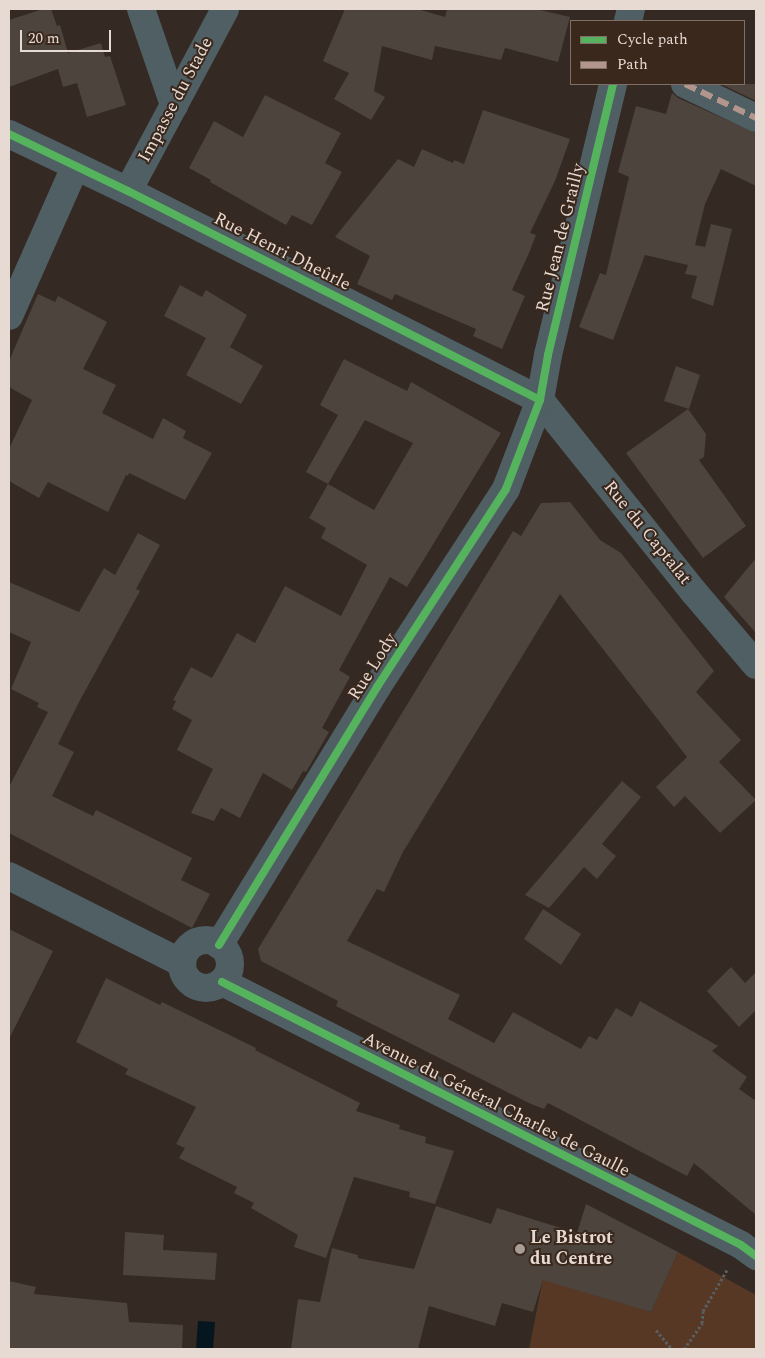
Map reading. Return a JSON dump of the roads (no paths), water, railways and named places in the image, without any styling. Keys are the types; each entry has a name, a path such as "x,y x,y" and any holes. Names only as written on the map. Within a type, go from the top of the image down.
{"street":[{"path":"141,9 174,105"},
{"name":"Impasse du Stade","path":"128,191 225,9"},
{"name":"Rue Jean de Grailly","path":"540,400 548,355 613,85"},
{"path":"686,85 756,118"},
{"name":"Rue Henri Dheûrle","path":"9,134 128,191 540,400"},
{"path":"9,316 75,167"},
{"name":"Rue du Captalat","path":"540,400 693,591 756,665"},
{"name":"Rue Lody","path":"219,945 377,687 506,490 540,400"},
{"path":"9,876 182,963"},
{"path":"209,941 219,945 230,960 228,974 222,982 209,988 194,984 183,971 182,963 189,948 194,944 209,941"},
{"name":"Avenue du Général Charles de Gaulle","path":"222,982 741,1245 756,1256"}],"water":[{"path":"198,1321 215,1322 213,1349 196,1349"}],"place":[{"name":"Le Bistrot du Centre","path":"520,1249"}]}
